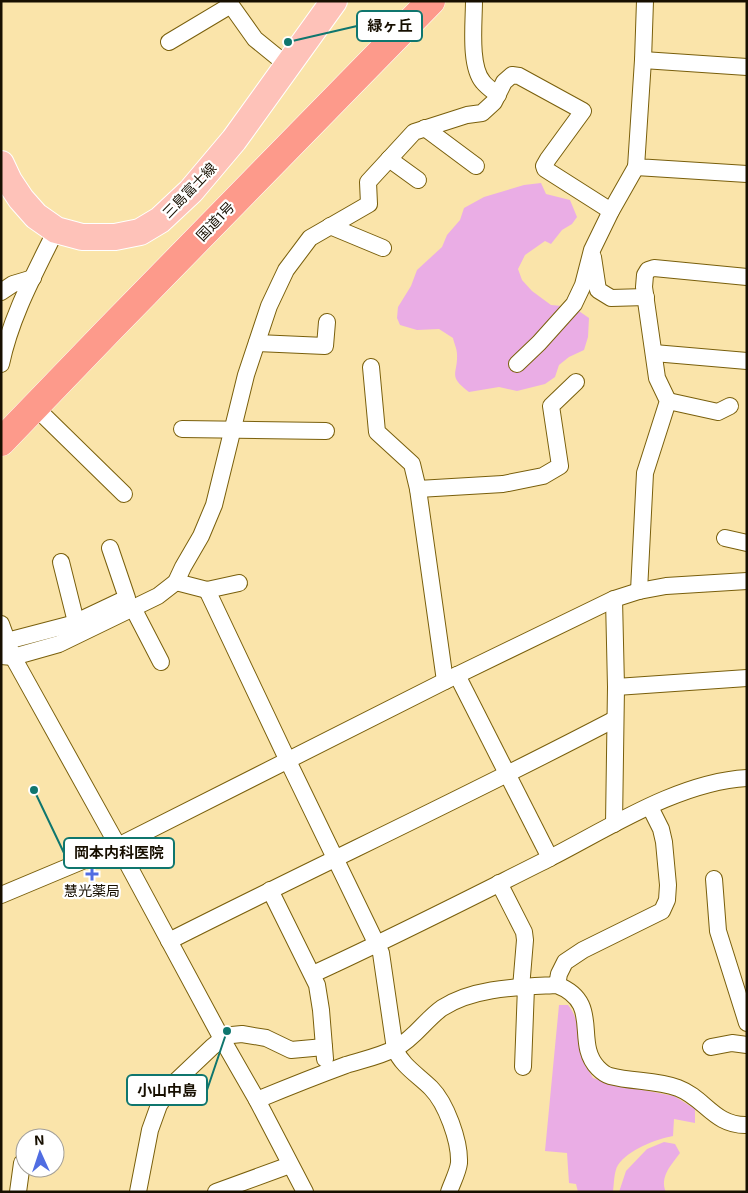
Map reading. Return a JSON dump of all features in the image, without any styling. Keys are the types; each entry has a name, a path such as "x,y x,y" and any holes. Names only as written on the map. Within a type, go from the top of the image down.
{"highway":[{"name":"国道1号","path":"1,442 431,1"}],"main road":[{"name":"三島富士線","path":"1,164 8,181 21,199 36,216 56,230 82,237 115,237 140,232 160,220 191,191 234,140 334,1"}],"street":[{"path":"474,1 474,52 477,72 482,81 498,95"},
{"path":"516,364 539,343 574,304 583,285 592,250 636,167 644,60 645,1"},
{"path":"169,42 230,3 254,39 287,65"},
{"path":"644,60 747,67"},
{"path":"7,657 59,644 158,596 176,582 201,536 214,505 246,375 268,306 286,270 310,238 369,204 368,182 414,132 467,115 482,113 494,102 504,82 512,76 519,76 582,111 544,166 545,169 611,211"},
{"path":"425,128 476,166"},
{"path":"389,159 418,180"},
{"path":"636,167 747,174"},
{"path":"330,226 383,248"},
{"path":"1,364 14,321 56,230"},
{"path":"592,250 598,290 611,298 646,297"},
{"path":"639,590 645,473 668,401 657,378 644,287 645,275 648,270 654,268 747,277"},
{"path":"1,292 13,284 33,278"},
{"path":"257,342 325,346 327,322"},
{"path":"654,353 747,361"},
{"path":"371,367 377,432 412,464 451,678 507,775 550,858"},
{"path":"418,489 504,484 543,476 560,466 550,406 576,382"},
{"path":"668,401 718,412 730,406"},
{"path":"35,407 124,494"},
{"path":"182,429 326,431"},
{"path":"725,538 747,543"},
{"path":"7,641 76,622 127,598 110,548"},
{"path":"60,562 76,622"},
{"path":"176,582 207,590 239,583"},
{"path":"1,894 118,846 451,678 614,599 639,590 666,586 747,582"},
{"path":"207,590 381,953 395,1049 399,1058 434,1090 451,1125 458,1148 459,1164 448,1192"},
{"path":"614,599 616,687 614,824"},
{"path":"133,608 161,662"},
{"path":"1,624 7,641 7,657 118,846 222,1040 257,1100 304,1192"},
{"path":"616,687 747,678"},
{"path":"169,941 334,858 507,775 615,719"},
{"path":"313,974 377,945 614,824 687,790 723,780 747,778"},
{"path":"557,985 558,974 565,962 583,950 662,911 667,900 668,885 664,842 661,829 650,807"},
{"path":"714,879 718,931 747,1023"},
{"path":"499,884 524,932 523,1067"},
{"path":"270,890 317,985 326,1072"},
{"path":"257,1100 326,1072 395,1049 411,1040 435,1014 458,999 487,992 557,985 565,988 580,1000 590,1056 600,1069 609,1076 661,1083 680,1088 729,1124 747,1125"},
{"path":"138,1192 150,1130 159,1105 172,1084 222,1040 232,1035 242,1034 266,1038 295,1050 324,1048"},
{"path":"711,1047 732,1043 747,1046"},
{"path":"216,1192 290,1165"},
{"path":"18,1192 20,1178"}],"shaded area":[{"path":"541,183 546,194 570,200 577,217 572,224 562,230 551,244 545,241 525,255 518,269 522,280 532,291 551,305 573,307 589,318 588,337 584,350 569,357 559,365 555,377 545,384 517,391 499,387 469,392 456,378 457,352 453,338 439,329 417,330 400,325 397,318 398,307 411,286 417,270 442,247 447,235 460,220 464,208 484,197 524,185"},
{"path":"559,1005 568,1005 575,1017 583,1060 593,1078 612,1084 674,1096 695,1109 695,1123 674,1119 673,1136 635,1150 618,1165 614,1178 613,1192 578,1192 576,1184 569,1183 567,1153 545,1151"},
{"path":"664,1142 675,1144 680,1153 665,1176 664,1186 666,1192 619,1192 626,1171 647,1149"}],"place":[{"name":"緑ヶ丘","path":"288,42"},
{"name":"岡本内科医院","path":"34,790"},
{"name":"慧光薬局","path":"92,874"},
{"name":"小山中島","path":"227,1031"}]}
